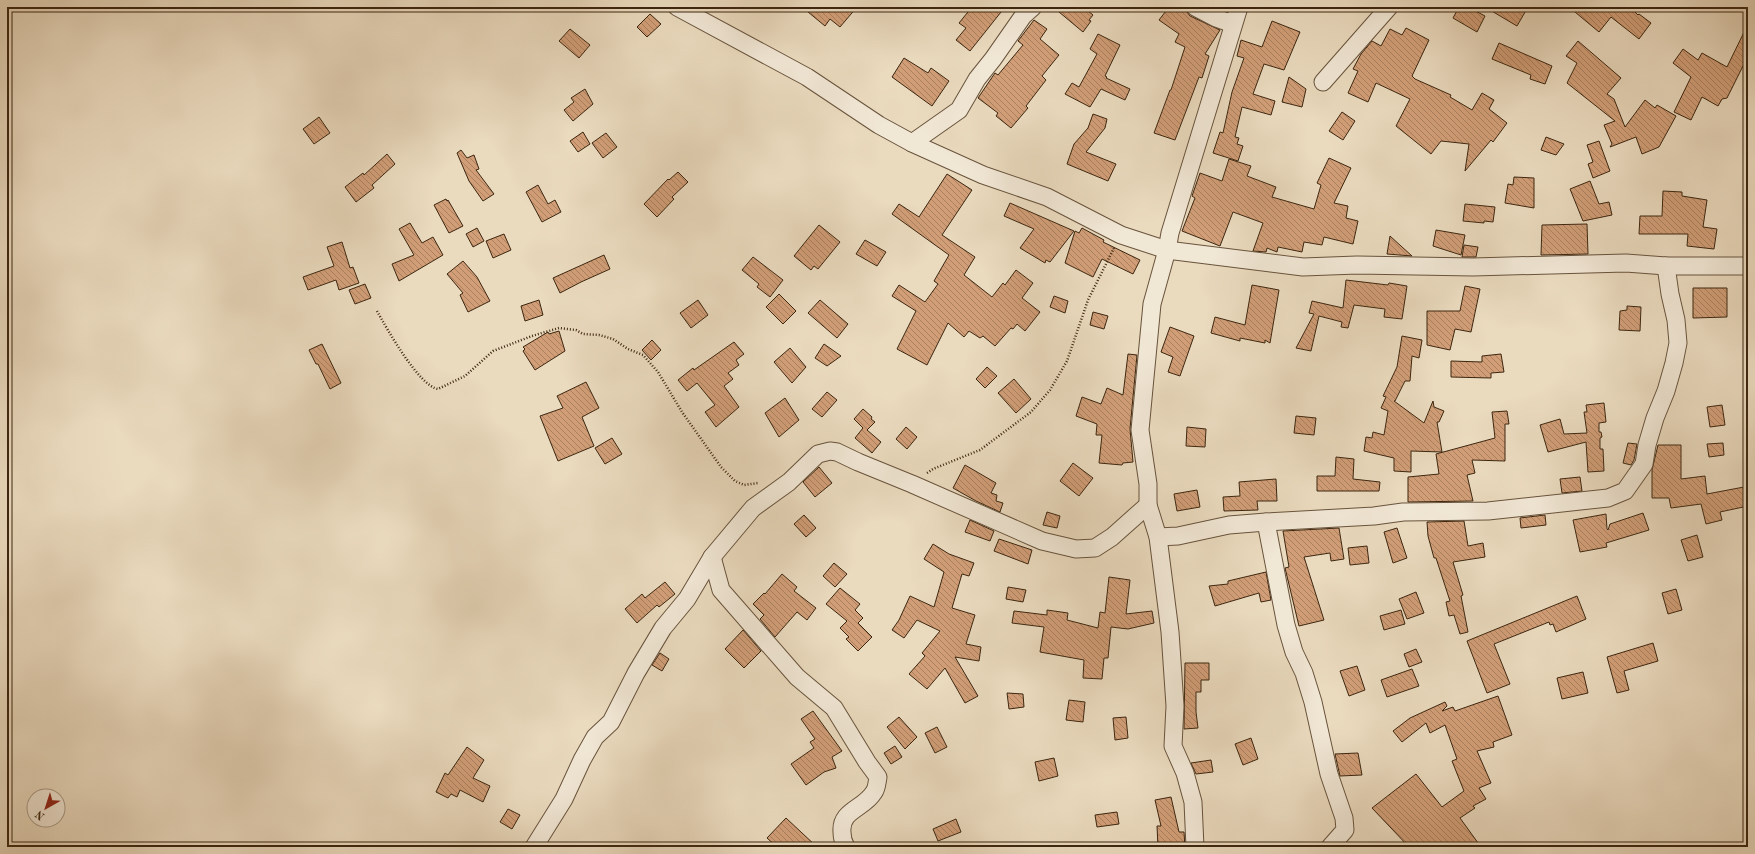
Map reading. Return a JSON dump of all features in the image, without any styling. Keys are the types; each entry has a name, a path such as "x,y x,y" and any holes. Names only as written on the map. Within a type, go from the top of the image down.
{"street":[{"path":"677,7 807,77 880,125 912,143 983,175 1047,197 1120,235 1167,250 1303,267 1357,265 1473,267 1626,263 1666,266 1748,266"},
{"path":"912,143 959,110 977,79 1023,16 1033,7"},
{"path":"1195,7 1216,18 1233,24"},
{"path":"1195,847 1192,802 1185,773 1173,746 1175,706 1170,632 1158,537 1148,504 1148,484 1140,430 1152,304 1170,234 1239,7"},
{"path":"1323,82 1389,7"},
{"path":"1158,537 1178,536 1229,525 1266,522 1374,516 1403,512 1488,511 1608,498 1625,491 1644,464 1647,445 1655,418 1666,391 1678,343 1676,320 1666,266"},
{"path":"534,847 564,800 582,760 595,737 611,722 636,673 663,628 687,599 712,557 753,508 789,482 818,454 830,451 837,452 1042,541 1076,549 1094,548 1112,537 1148,504"},
{"path":"1266,522 1286,625 1294,652 1304,673 1313,702 1329,774 1344,818 1345,830 1337,844"},
{"path":"712,557 721,590 797,677 834,708 867,762 878,777 875,791 868,800 844,817 841,826 843,841 846,847"}],"path":[{"path":"912,484 933,469 980,450 1031,412 1050,390 1067,361 1088,300 1120,235"},
{"path":"377,311 393,340 425,383 438,389 465,376 493,351 547,331 559,328 568,329 583,334 600,335 613,339 628,349 643,355 658,372 682,412 729,476 744,485 760,483"}],"building":[{"path":"802,7 857,7 840,27 830,19 825,26"},
{"path":"972,7 1005,7 970,51 956,40 966,28 959,23"},
{"path":"1053,7 1083,7 1093,15 1089,20 1091,21 1083,32"},
{"path":"1169,7 1183,7 1190,16 1220,30 1205,54 1209,56 1202,78 1199,77 1175,140 1154,133 1171,90 1185,47 1175,42 1179,34 1159,20"},
{"path":"1459,7 1468,7 1485,16 1477,32 1453,18"},
{"path":"1485,7 1528,7 1517,26"},
{"path":"1569,7 1630,7 1638,15 1639,14 1651,23 1639,39 1611,17 1599,32"},
{"path":"650,14 661,24 647,37 637,27"},
{"path":"1034,20 1047,29 1040,39 1059,55 1042,76 1046,80 1026,106 1028,108 1011,128 996,116 998,113 978,98 995,73 998,75 1023,45 1018,41"},
{"path":"1272,21 1300,32 1284,70 1264,64 1253,94 1275,101 1271,115 1242,107 1235,137 1239,138 1237,144 1243,146 1238,161 1213,153 1220,132 1223,133 1232,92 1244,58 1237,56 1241,40 1262,47"},
{"path":"1748,24 1748,56 1727,98 1722,99 1718,106 1702,97 1691,120 1674,112 1691,77 1673,63 1683,49 1698,60 1702,53 1727,67"},
{"path":"1406,28 1429,40 1412,76 1415,79 1451,95 1450,97 1472,110 1482,93 1494,100 1489,109 1507,123 1493,142 1491,140 1465,171 1469,144 1441,141 1431,154 1396,126 1410,99 1376,83 1368,102 1348,93 1358,71 1353,69 1361,54 1372,41 1381,46 1390,29 1402,35"},
{"path":"570,29 590,45 579,58 559,41"},
{"path":"1098,34 1120,45 1105,76 1107,77 1106,78 1130,89 1125,100 1101,89 1090,107 1065,94 1072,83 1079,87 1097,54 1090,49"},
{"path":"1578,41 1621,78 1607,94 1614,99 1625,127 1645,100 1655,108 1657,105 1676,116 1659,147 1642,154 1636,137 1610,147 1612,144 1604,125 1615,121 1567,83 1577,63 1566,56"},
{"path":"1499,43 1552,66 1545,84 1530,79 1531,75 1492,59"},
{"path":"904,58 928,73 931,68 949,81 932,106 892,77"},
{"path":"1289,77 1306,89 1302,107 1282,102"},
{"path":"585,89 593,104 573,121 564,110 574,102 571,98"},
{"path":"1342,112 1355,121 1343,140 1329,131"},
{"path":"1093,114 1107,119 1105,128 1086,152 1116,164 1108,181 1067,164 1074,144 1088,128"},
{"path":"319,117 330,133 314,144 303,129"},
{"path":"583,132 590,144 578,152 570,141"},
{"path":"606,133 617,147 603,158 592,143"},
{"path":"1546,137 1564,144 1556,155 1541,150"},
{"path":"1599,141 1610,171 1593,178 1588,164 1593,162 1587,145"},
{"path":"461,150 467,158 474,155 479,169 476,170 494,194 483,201 469,181 457,153"},
{"path":"387,154 395,164 372,185 374,188 356,202 345,187 363,173 364,175"},
{"path":"1329,158 1351,168 1334,203 1348,206 1346,218 1358,221 1353,244 1324,237 1322,245 1304,242 1302,252 1278,247 1277,252 1267,248 1266,252 1253,251 1263,223 1233,212 1220,246 1182,231 1195,198 1192,196 1200,173 1222,181 1229,159 1251,166 1247,176 1276,187 1272,197 1314,209 1321,185 1317,183"},
{"path":"678,172 688,182 672,197 674,199 657,217 644,204 668,179 669,180"},
{"path":"947,174 972,190 942,235 975,257 964,275 992,297 1003,283 1005,285 1016,270 1033,283 1022,298 1040,312 1025,331 1017,324 1013,329 1011,328 995,346 983,336 980,338 969,331 964,337 948,323 927,365 897,349 916,311 892,296 899,285 925,302 938,284 934,281 949,255 892,214 899,204 919,217"},
{"path":"1514,177 1534,178 1534,208 1505,203 1508,184 1513,185"},
{"path":"1590,181 1599,204 1609,202 1612,215 1583,221 1570,189"},
{"path":"538,185 548,204 555,200 561,212 542,222 526,192"},
{"path":"1663,191 1682,192 1682,196 1707,200 1703,227 1717,229 1714,249 1687,246 1688,234 1639,234 1640,216 1662,216"},
{"path":"446,199 463,226 449,233 434,205"},
{"path":"1010,203 1074,231 1050,262 1046,260 1045,263 1020,248 1034,229 1004,216"},
{"path":"1465,204 1495,207 1493,222 1484,221 1484,223 1463,221"},
{"path":"410,223 422,243 433,237 443,255 399,281 392,264 414,255 399,229"},
{"path":"1587,224 1588,254 1541,255 1542,225"},
{"path":"819,225 840,242 818,269 814,266 811,270 794,256"},
{"path":"477,228 484,241 473,247 466,234"},
{"path":"1082,228 1104,240 1103,242 1140,260 1133,274 1102,259 1093,277 1065,263 1075,231 1079,233"},
{"path":"1436,230 1465,235 1461,255 1433,246"},
{"path":"504,234 511,250 493,258 486,241"},
{"path":"1390,236 1412,256 1387,254"},
{"path":"865,240 886,252 877,266 856,254"},
{"path":"342,242 350,268 353,267 359,283 339,290 336,280 308,290 303,277 334,266 327,247"},
{"path":"1464,245 1478,247 1476,257 1462,257"},
{"path":"604,255 610,269 560,293 553,278"},
{"path":"753,257 783,280 770,297 757,287 759,284 742,270"},
{"path":"463,261 477,277 490,301 468,312 460,295 463,293 447,274"},
{"path":"1346,280 1388,285 1389,283 1407,286 1402,319 1384,317 1385,309 1354,305 1348,328 1341,327 1342,322 1319,316 1311,351 1296,348 1314,314 1309,313 1312,301 1343,308"},
{"path":"365,284 371,298 355,304 349,290"},
{"path":"1252,285 1279,290 1270,343 1265,340 1265,343 1240,338 1240,341 1211,333 1215,317 1245,325"},
{"path":"1465,286 1480,289 1471,332 1455,329 1450,350 1427,345 1427,311 1460,311"},
{"path":"1693,288 1727,288 1727,317 1693,318"},
{"path":"779,294 796,311 783,324 766,307"},
{"path":"1054,296 1068,301 1065,313 1050,307"},
{"path":"539,300 543,315 525,321 521,306"},
{"path":"698,300 708,315 691,328 680,313"},
{"path":"820,300 848,324 837,338 808,313"},
{"path":"1627,306 1641,307 1640,331 1619,330 1620,311 1627,310"},
{"path":"1093,312 1108,316 1104,329 1090,325"},
{"path":"1170,327 1194,336 1180,376 1168,372 1173,357 1161,352"},
{"path":"559,331 565,351 535,370 523,351 525,349 523,347 548,332 549,334"},
{"path":"1402,336 1422,340 1419,358 1412,356 1410,381 1405,381 1394,401 1424,423 1433,401 1434,407 1444,411 1439,422 1437,422 1442,452 1411,451 1411,472 1394,471 1394,458 1364,451 1366,437 1372,438 1373,432 1384,435 1388,411 1381,408 1386,397 1383,396 1397,367"},
{"path":"652,340 661,350 651,360 642,350"},
{"path":"734,342 744,354 736,360 739,365 728,373 733,379 724,386 739,407 716,427 705,412 715,405 697,383 687,391 678,380 693,368 694,370"},
{"path":"322,344 341,383 330,389 318,364 316,364 309,350"},
{"path":"824,344 841,356 827,366 815,358"},
{"path":"790,348 806,367 792,383 774,362"},
{"path":"1128,354 1137,355 1130,429 1133,462 1123,463 1122,465 1099,463 1102,435 1096,435 1097,424 1076,416 1082,397 1101,404 1107,388 1123,395"},
{"path":"1501,354 1504,372 1491,373 1491,378 1451,377 1451,361 1482,362 1482,356"},
{"path":"987,367 997,376 985,388 976,379"},
{"path":"1014,379 1031,399 1016,413 998,393"},
{"path":"586,382 599,408 582,417 594,446 558,461 540,416 563,408 557,396"},
{"path":"827,392 837,400 822,417 812,409"},
{"path":"785,398 799,420 779,437 765,413"},
{"path":"1604,403 1606,422 1599,423 1599,432 1601,432 1602,437 1600,438 1600,449 1603,449 1604,471 1588,472 1586,442 1548,452 1540,425 1560,419 1564,434 1587,433 1584,412 1587,412 1586,405"},
{"path":"1722,405 1725,425 1710,427 1707,407"},
{"path":"863,409 875,422 867,430 881,442 872,453 855,438 863,428 854,419"},
{"path":"1507,411 1509,424 1505,424 1505,461 1472,460 1475,473 1467,475 1473,501 1408,502 1408,477 1439,474 1436,454 1495,438 1492,412"},
{"path":"1296,416 1316,418 1314,435 1294,433"},
{"path":"906,427 917,437 907,449 896,439"},
{"path":"1187,427 1206,429 1205,447 1186,446"},
{"path":"612,438 622,454 605,464 595,448"},
{"path":"1628,443 1637,444 1634,460 1631,465 1623,463"},
{"path":"1723,443 1724,455 1709,457 1707,444"},
{"path":"1658,445 1681,445 1681,479 1705,476 1707,494 1744,487 1748,506 1720,512 1722,520 1706,524 1701,504 1671,508 1669,498 1652,498 1652,470"},
{"path":"1336,457 1354,459 1353,479 1380,482 1379,491 1317,491 1317,476 1335,476"},
{"path":"1073,463 1093,478 1079,496 1060,481"},
{"path":"965,465 996,483 991,493 997,495 996,501 1003,503 1000,512 953,488"},
{"path":"819,467 832,483 815,497 803,482"},
{"path":"1580,477 1582,491 1562,493 1560,479"},
{"path":"1276,479 1277,501 1257,501 1258,510 1224,511 1223,497 1240,496 1239,482"},
{"path":"1197,490 1200,507 1177,511 1174,494"},
{"path":"1047,512 1060,516 1057,528 1043,525"},
{"path":"1643,513 1649,530 1606,543 1607,547 1580,552 1573,520 1606,514 1608,530 1610,524"},
{"path":"804,515 816,528 806,537 794,524"},
{"path":"1545,515 1546,525 1521,528 1520,518"},
{"path":"970,520 994,531 990,541 965,532"},
{"path":"1464,521 1468,546 1483,543 1485,557 1453,562 1463,595 1461,596 1468,632 1460,634 1454,615 1449,616 1446,602 1450,601 1436,558 1434,558 1428,536 1427,522"},
{"path":"1339,528 1344,559 1331,561 1330,553 1304,557 1324,620 1299,626 1285,568 1289,567 1283,531"},
{"path":"1397,528 1407,558 1393,563 1384,532"},
{"path":"1697,535 1703,557 1688,561 1681,540"},
{"path":"999,539 1032,550 1028,564 994,551"},
{"path":"933,544 949,554 974,563 969,576 962,574 952,608 975,615 966,644 981,647 979,661 955,657 978,696 965,703 945,668 927,689 909,674 925,656 922,653 940,631 917,620 904,638 892,630 899,620 910,596 934,607 944,572 924,559"},
{"path":"1367,546 1369,563 1350,565 1348,548"},
{"path":"834,563 847,574 835,587 823,576"},
{"path":"1266,572 1271,600 1261,602 1259,593 1215,606 1209,586 1228,584 1228,581"},
{"path":"782,574 797,587 794,591 816,608 807,620 797,612 775,637 760,619 764,615 753,604 764,593 765,594"},
{"path":"1109,577 1130,580 1126,614 1152,611 1154,623 1128,629 1111,627 1108,658 1104,658 1102,679 1083,678 1084,660 1040,652 1044,627 1012,623 1014,611 1047,615 1047,610 1068,613 1067,620 1098,628 1100,612 1105,613"},
{"path":"665,582 675,594 659,607 657,605 637,623 625,609 642,594 645,598"},
{"path":"1008,587 1026,590 1023,602 1006,599"},
{"path":"840,588 860,604 855,610 863,618 858,623 872,637 858,651 846,639 849,637 840,628 847,621 826,604"},
{"path":"1676,589 1682,610 1668,614 1662,593"},
{"path":"1416,592 1424,613 1407,619 1399,599"},
{"path":"1577,596 1586,619 1556,632 1553,624 1550,625 1549,622 1494,644 1510,684 1487,693 1467,641"},
{"path":"1401,610 1405,624 1384,630 1380,616"},
{"path":"743,630 761,651 744,668 725,649"},
{"path":"1653,643 1658,661 1624,671 1629,690 1617,693 1607,657"},
{"path":"1416,649 1422,662 1409,667 1404,654"},
{"path":"660,653 669,659 662,671 652,665"},
{"path":"1185,663 1209,663 1209,680 1201,680 1201,692 1196,692 1198,728 1184,729"},
{"path":"1357,666 1365,690 1349,696 1340,671"},
{"path":"1412,669 1419,686 1387,697 1381,680"},
{"path":"1583,672 1588,693 1562,699 1557,678"},
{"path":"1007,693 1023,694 1024,707 1009,709"},
{"path":"1498,696 1512,735 1493,742 1494,747 1477,751 1491,783 1479,788 1486,799 1473,806 1475,808 1460,818 1481,847 1409,847 1372,808 1416,774 1442,807 1464,791 1452,761 1457,759 1445,725 1430,733 1426,723 1402,742 1393,731 1410,718 1445,702 1447,706 1442,711 1453,707 1455,711"},
{"path":"1069,700 1085,702 1083,722 1066,720"},
{"path":"813,711 842,751 832,757 836,768 824,772 806,785 791,764 814,748 810,742 815,739 801,719"},
{"path":"899,717 917,737 905,749 887,727"},
{"path":"1126,717 1128,738 1115,740 1113,718"},
{"path":"937,727 947,747 935,753 925,733"},
{"path":"1251,738 1258,759 1243,765 1235,744"},
{"path":"895,746 902,757 891,764 884,753"},
{"path":"467,747 484,760 473,778 490,786 483,802 460,790 457,797 451,794 448,798 436,792 445,773 448,775"},
{"path":"1358,753 1362,775 1340,776 1335,754"},
{"path":"1054,758 1058,776 1039,781 1035,762"},
{"path":"1211,760 1213,772 1196,774 1191,763"},
{"path":"1171,797 1179,832 1184,832 1185,847 1158,847 1157,826 1161,826 1155,800"},
{"path":"508,809 520,815 512,829 500,822"},
{"path":"1117,812 1119,824 1097,827 1095,815"},
{"path":"786,818 817,847 777,847 767,838"},
{"path":"956,819 961,832 938,841 933,829"}]}
